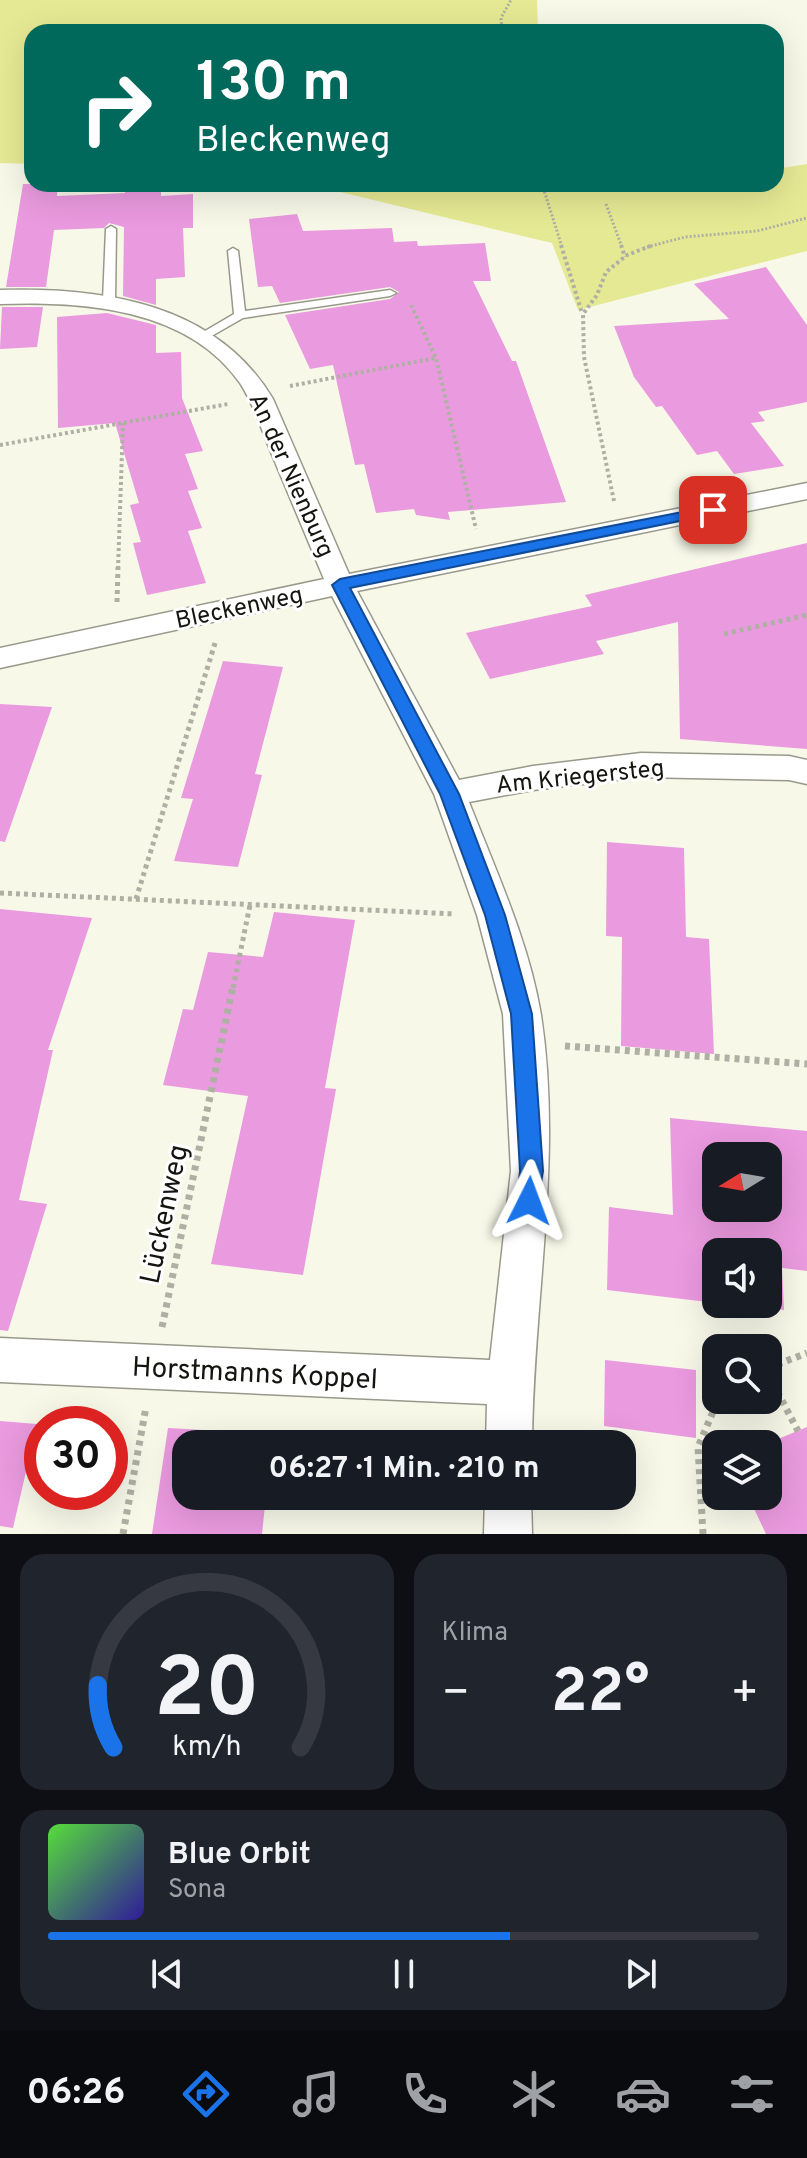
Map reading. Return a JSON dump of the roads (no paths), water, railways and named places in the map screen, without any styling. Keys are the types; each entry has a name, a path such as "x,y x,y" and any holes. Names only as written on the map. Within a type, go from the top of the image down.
{"street":[{"name":"An der Nienburg","path":"0,297 109,301 204,336 245,372 259,395 340,585"},
{"name":"Bleckenweg","path":"0,658 340,585 807,491"},
{"path":"340,585 450,794 495,915 522,1014 531,1171 510,1383 509,1430"},
{"name":"Am Kriegersteg","path":"450,794 533,778 641,765 789,768 807,772"},
{"name":"Horstmanns Koppel","path":"0,1360 510,1383"},
{"path":"508,1510 508,1534"}],"lane":[{"path":"109,301 111,229"},
{"path":"233,251 240,315"},
{"path":"204,336 240,315 390,293"}]}
